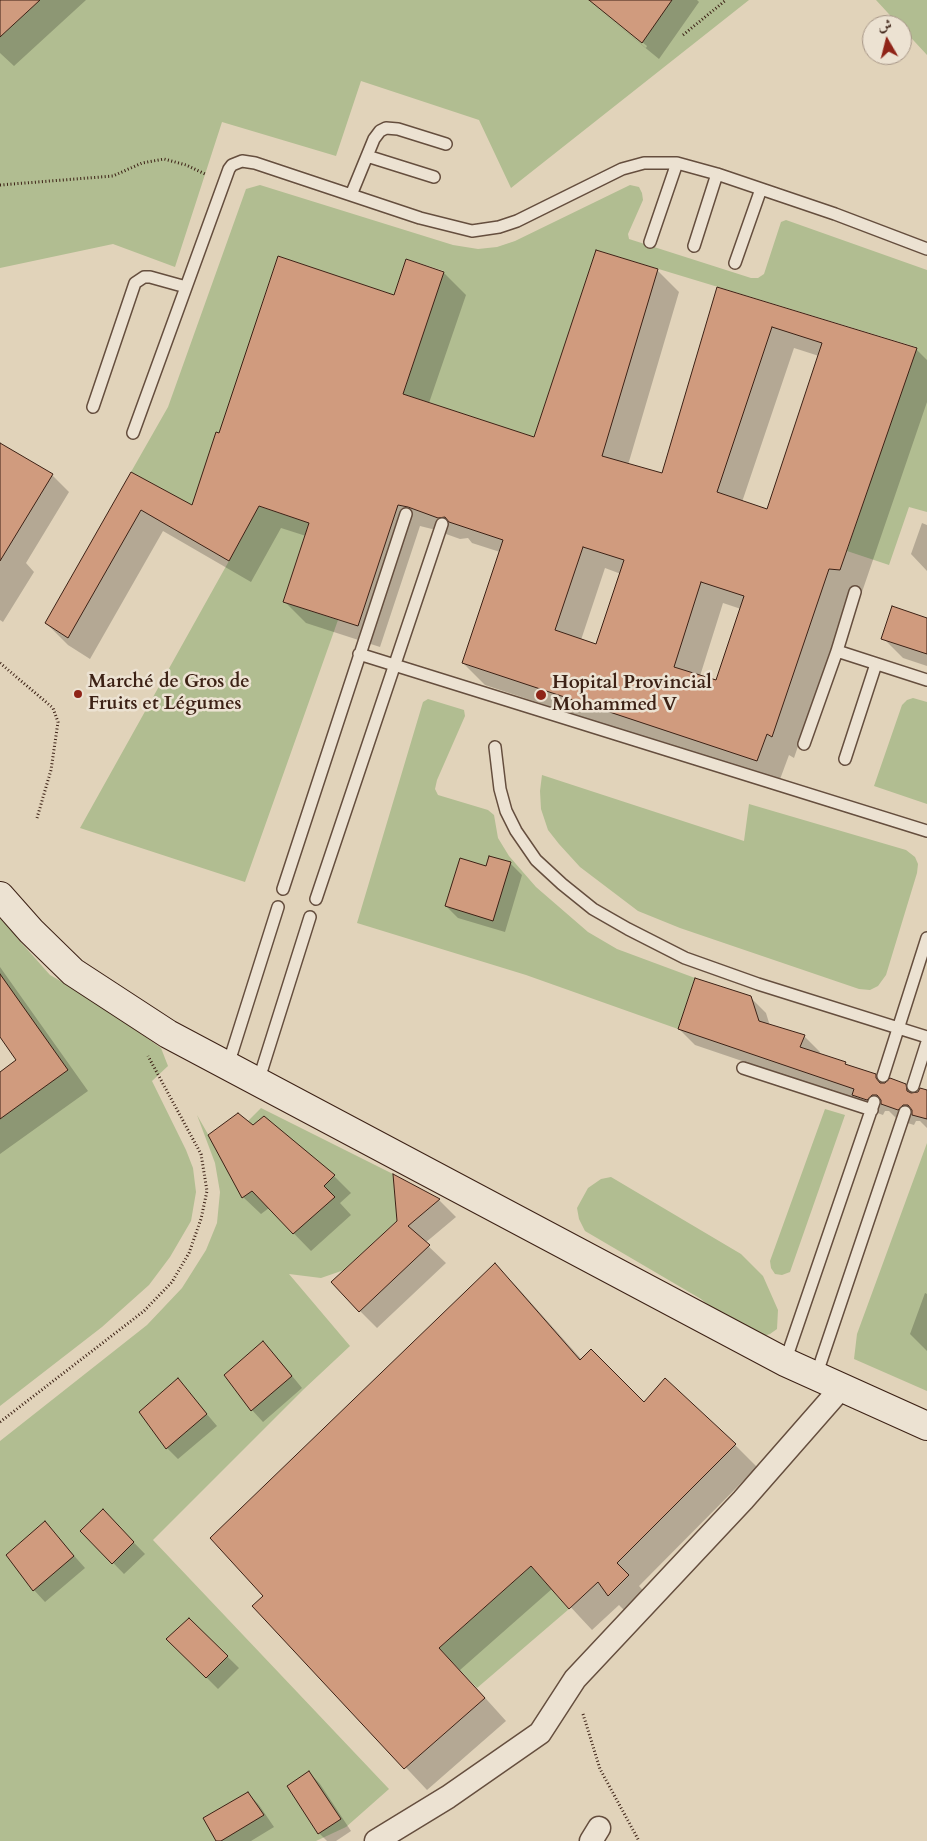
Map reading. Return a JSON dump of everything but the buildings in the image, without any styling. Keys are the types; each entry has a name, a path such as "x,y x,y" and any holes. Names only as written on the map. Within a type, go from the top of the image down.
{"street":[{"path":"0,896 31,931 73,972 168,1034 785,1362 927,1426"},
{"path":"376,1841 448,1797 540,1733 575,1679 743,1500 842,1387"}],"lane":[{"path":"351,195 367,156 380,131 386,128 398,129 446,144"},
{"path":"367,156 434,177"},
{"path":"134,434 229,169 232,164 237,162 247,161 420,218 472,231 499,227 517,221 622,169 644,163 677,163 717,174 835,214 927,249"},
{"path":"650,242 677,163"},
{"path":"694,246 717,174"},
{"path":"735,263 761,189"},
{"path":"93,407 135,283 144,277 186,287"},
{"path":"283,889 406,514"},
{"path":"316,900 442,524"},
{"path":"804,744 837,651 855,592"},
{"path":"837,651 927,680"},
{"path":"359,654 394,667 927,831"},
{"path":"845,759 876,664"},
{"path":"495,748 500,789 506,811 516,831 536,860 593,909 685,958 758,984 927,1037"},
{"path":"227,1067 278,907"},
{"path":"258,1083 310,917"},
{"path":"883,1076 927,938"},
{"path":"914,1086 927,1042"},
{"path":"743,1068 873,1106 785,1362"},
{"path":"816,1376 905,1112"}],"path":[{"path":"684,35 726,0"},
{"path":"0,185 113,176 142,163 164,158 186,165 224,183"},
{"path":"0,663 54,708 58,722 51,770 37,818"},
{"path":"0,1422 144,1311 172,1282 189,1253 201,1219 207,1191 201,1154 162,1082"},
{"path":"575,1679 585,1724 600,1769 639,1841"}],"green space":[{"path":"40,0 749,0 511,188 479,120 361,81 336,156 222,122 175,267 113,244 0,268 0,37"},
{"path":"876,0 927,0 927,55 912,39 912,15 890,15"},
{"path":"260,185 453,245 478,249 497,247 515,241 630,185 639,187 643,200 628,234 629,239 751,278 758,278 764,274 781,222 786,220 927,270 927,512 909,507 889,565 847,551 916,347 596,250 534,437 403,394 444,271 406,259 394,295 278,256 260,309 333,333 346,435 198,486 309,523 283,602 338,620 245,882 80,828 244,534 131,472 168,407 246,189"},
{"path":"913,698 927,702 927,804 874,786 902,705 907,700"},
{"path":"428,699 464,710 465,716 437,780 435,789 438,795 488,810 494,815 498,838 509,856 536,887 588,932 617,949 695,978 678,1029 526,975 357,923 423,702"},
{"path":"542,775 744,841 749,804 906,850 915,857 918,864 917,873 886,975 878,986 870,990 859,989 680,928 638,911 580,867 548,830 541,809 540,791"},
{"path":"0,919 4,919 18,939 50,975 98,1003 161,1048 168,1066 152,1081 186,1150 193,1168 196,1192 191,1221 170,1257 149,1285 102,1327 0,1406 0,1072 16,1060 0,1037"},
{"path":"261,1108 393,1174 397,1221 344,1270 321,1278 289,1274 350,1346 304,1389 153,1540 389,1789 346,1827 316,1841 0,1841 0,1441 147,1325 182,1288 206,1250 217,1223 220,1192 215,1163 197,1115 213,1143 248,1121"},
{"path":"825,1109 845,1115 790,1272 782,1275 775,1274 771,1268 770,1261"},
{"path":"927,1143 927,1391 854,1359 857,1334"},
{"path":"611,1177 741,1254 763,1276 778,1310 777,1329 770,1334 760,1337 723,1318 701,1299 585,1231 579,1219 577,1208 588,1188 601,1179"},
{"path":"531,1566 569,1609 477,1688 439,1648"}],"place":[{"name":"Marché de Gros de Fruits et Légumes","path":"78,694"},
{"name":"Hopital Provincial Mohammed V","path":"541,695"}]}
